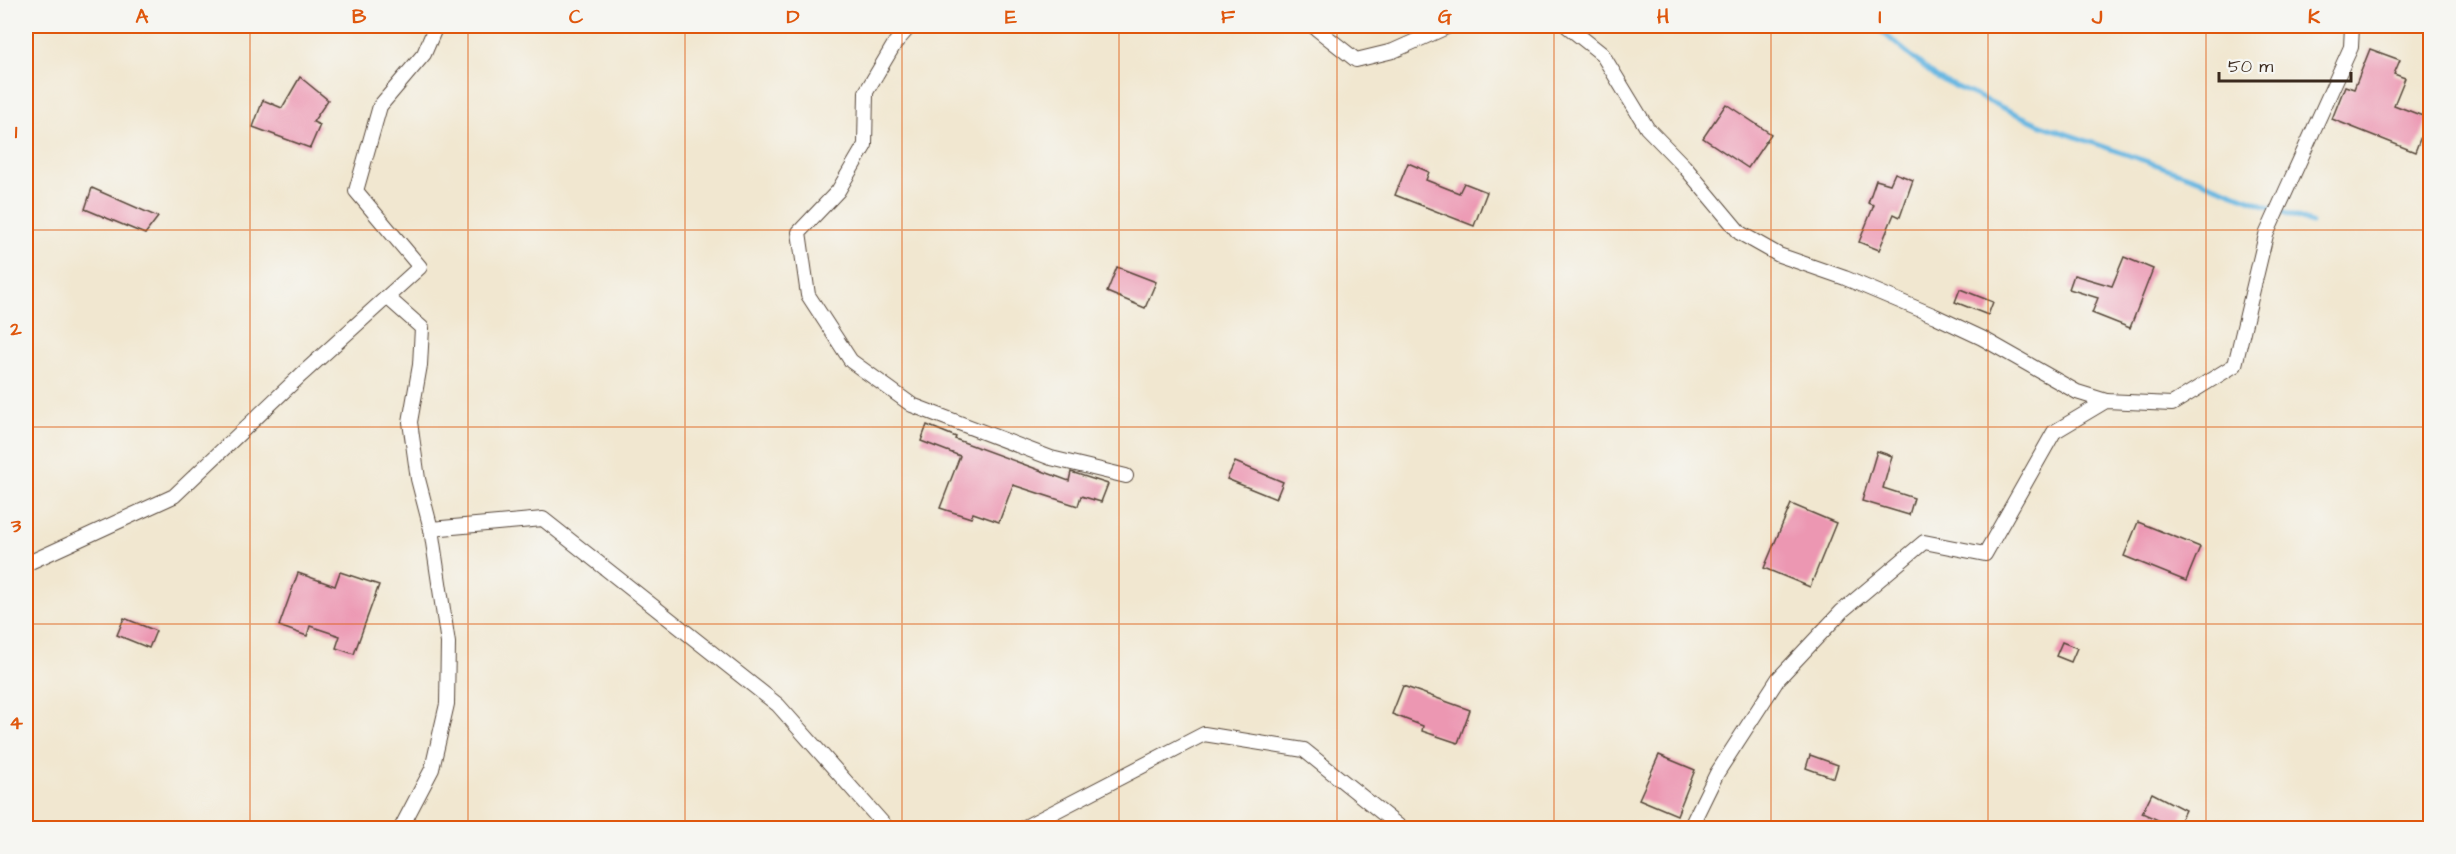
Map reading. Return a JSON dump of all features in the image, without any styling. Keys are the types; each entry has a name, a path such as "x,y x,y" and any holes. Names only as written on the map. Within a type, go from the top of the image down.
{"street":[{"path":"26,564 174,496 301,375 420,267 356,191 380,106 424,54 436,26"},
{"path":"910,26 895,43 867,92 865,145 838,191 799,232 808,295 851,362 912,405 1052,458 1126,476"},
{"path":"1322,29 1356,60 1393,51 1449,26"},
{"path":"1567,26 1602,54 1647,128 1684,166 1740,233 1779,255 1845,278 1935,316 1992,343 2077,392 2106,401 2172,404 2235,365 2266,235 2351,47 2352,26"},
{"path":"387,297 422,328 420,365 410,422 418,479 431,529 448,643 447,704 432,769 401,828"},
{"path":"1690,828 1717,773 1778,679 1842,611 1924,542 1985,554 2054,432 2106,401"},
{"path":"431,529 543,519 778,705 887,828"},
{"path":"1023,828 1204,734 1304,750 1401,828"}],"building":[{"path":"2370,49 2400,60 2394,74 2405,78 2394,105 2428,118 2415,152 2332,119 2345,86 2354,89"},
{"path":"300,77 328,100 313,122 320,125 310,148 253,127 263,100 282,108"},
{"path":"1726,104 1771,134 1748,168 1703,138"},
{"path":"1408,163 1429,172 1426,180 1459,193 1464,183 1487,192 1474,226 1395,195"},
{"path":"1895,173 1913,180 1900,217 1894,214 1879,250 1859,242 1874,205 1868,203 1876,180 1890,184"},
{"path":"92,188 158,217 145,234 85,209"},
{"path":"2124,257 2153,269 2130,328 2092,313 2098,298 2069,289 2074,275 2112,286"},
{"path":"1117,267 1156,282 1145,308 1107,292"},
{"path":"1960,289 1993,302 1988,315 1955,302"},
{"path":"927,425 956,437 955,439 1069,481 1071,472 1108,484 1101,502 1081,496 1078,506 1013,485 999,522 973,513 971,518 940,508 960,456 921,441"},
{"path":"1877,451 1892,456 1883,488 1914,498 1909,515 1862,501"},
{"path":"1235,462 1283,482 1276,499 1227,479"},
{"path":"1791,504 1836,523 1810,587 1764,568"},
{"path":"2138,522 2200,547 2186,581 2124,556"},
{"path":"340,572 379,585 354,654 336,648 340,636 310,626 307,636 279,626 298,573 335,586"},
{"path":"124,618 156,631 149,648 117,635"},
{"path":"2062,642 2077,648 2071,662 2056,656"},
{"path":"1403,686 1470,710 1458,743 1422,731 1423,726 1392,714"},
{"path":"1659,755 1695,770 1677,815 1639,799"},
{"path":"1810,755 1838,765 1834,778 1806,768"},
{"path":"2152,793 2185,810 2176,828 2142,813"}],"waterway":[{"path":"1346,26 1354,31 1366,26"},
{"path":"1875,26 1937,78 2041,125 2195,178 2311,223"}]}
